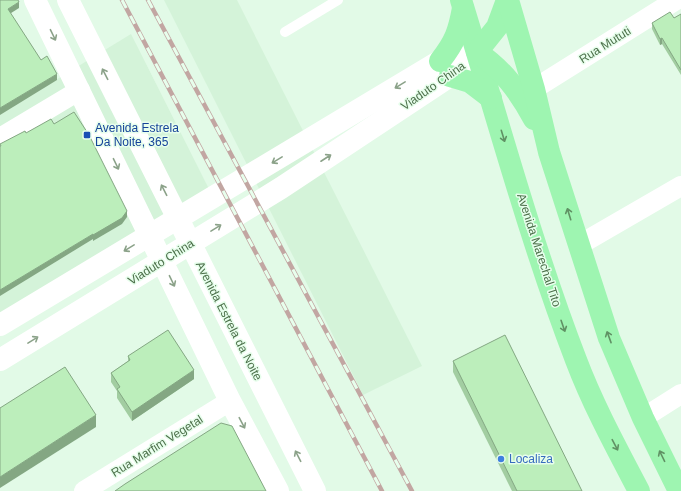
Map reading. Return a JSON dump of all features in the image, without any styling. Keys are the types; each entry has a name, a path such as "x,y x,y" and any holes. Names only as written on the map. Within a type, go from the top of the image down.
{"main road":[{"path":"507,0 497,27 477,52 494,64 511,82 535,120 549,152"},
{"path":"507,0 534,89 549,152 609,338 643,418 679,491"},
{"path":"462,3 459,30 441,71 470,82 491,98"},
{"name":"Avenida Marechal Tito","path":"462,3 549,286 576,362 612,440 639,491"}],"street":[{"path":"35,0 230,401 278,491"},
{"name":"Avenida Estrela da Noite","path":"68,0 315,491"},
{"name":"Rua Mututi","path":"534,89 676,0"},
{"name":"Viaduto China","path":"0,326 441,71 477,52"},
{"name":"Viaduto China","path":"0,360 281,188 441,71"},
{"path":"0,138 80,90"},
{"path":"579,245 681,186"},
{"path":"643,418 681,394"},
{"name":"Rua Marfim Vegetal","path":"84,491 230,401"}],"lane":[{"path":"285,32 338,0"}],"shaded area":[{"path":"164,0 237,0 422,366 363,395"},
{"path":"131,34 211,193 0,322 0,114"}],"building":[{"path":"0,0 18,0 19,2 8,9 41,60 47,56 57,74 0,108"},
{"path":"670,12 674,18 681,14 681,70 662,38 660,39 652,23"},
{"path":"74,112 89,135 127,211 122,218 0,290 0,144 25,131 26,133 51,119 54,124"},
{"path":"168,330 194,370 132,412 117,389 120,387 111,373 130,360 128,356"},
{"path":"505,335 582,491 517,491 453,361"},
{"path":"65,367 96,415 0,477 0,408"},
{"path":"221,423 232,426 266,491 115,491 125,484"}],"railway":[{"path":"122,0 382,491"},
{"path":"148,0 412,491"}],"place":[{"name":"Avenida Estrela Da Noite, 365","path":"87,135"},
{"name":"Localiza","path":"501,459"}]}
